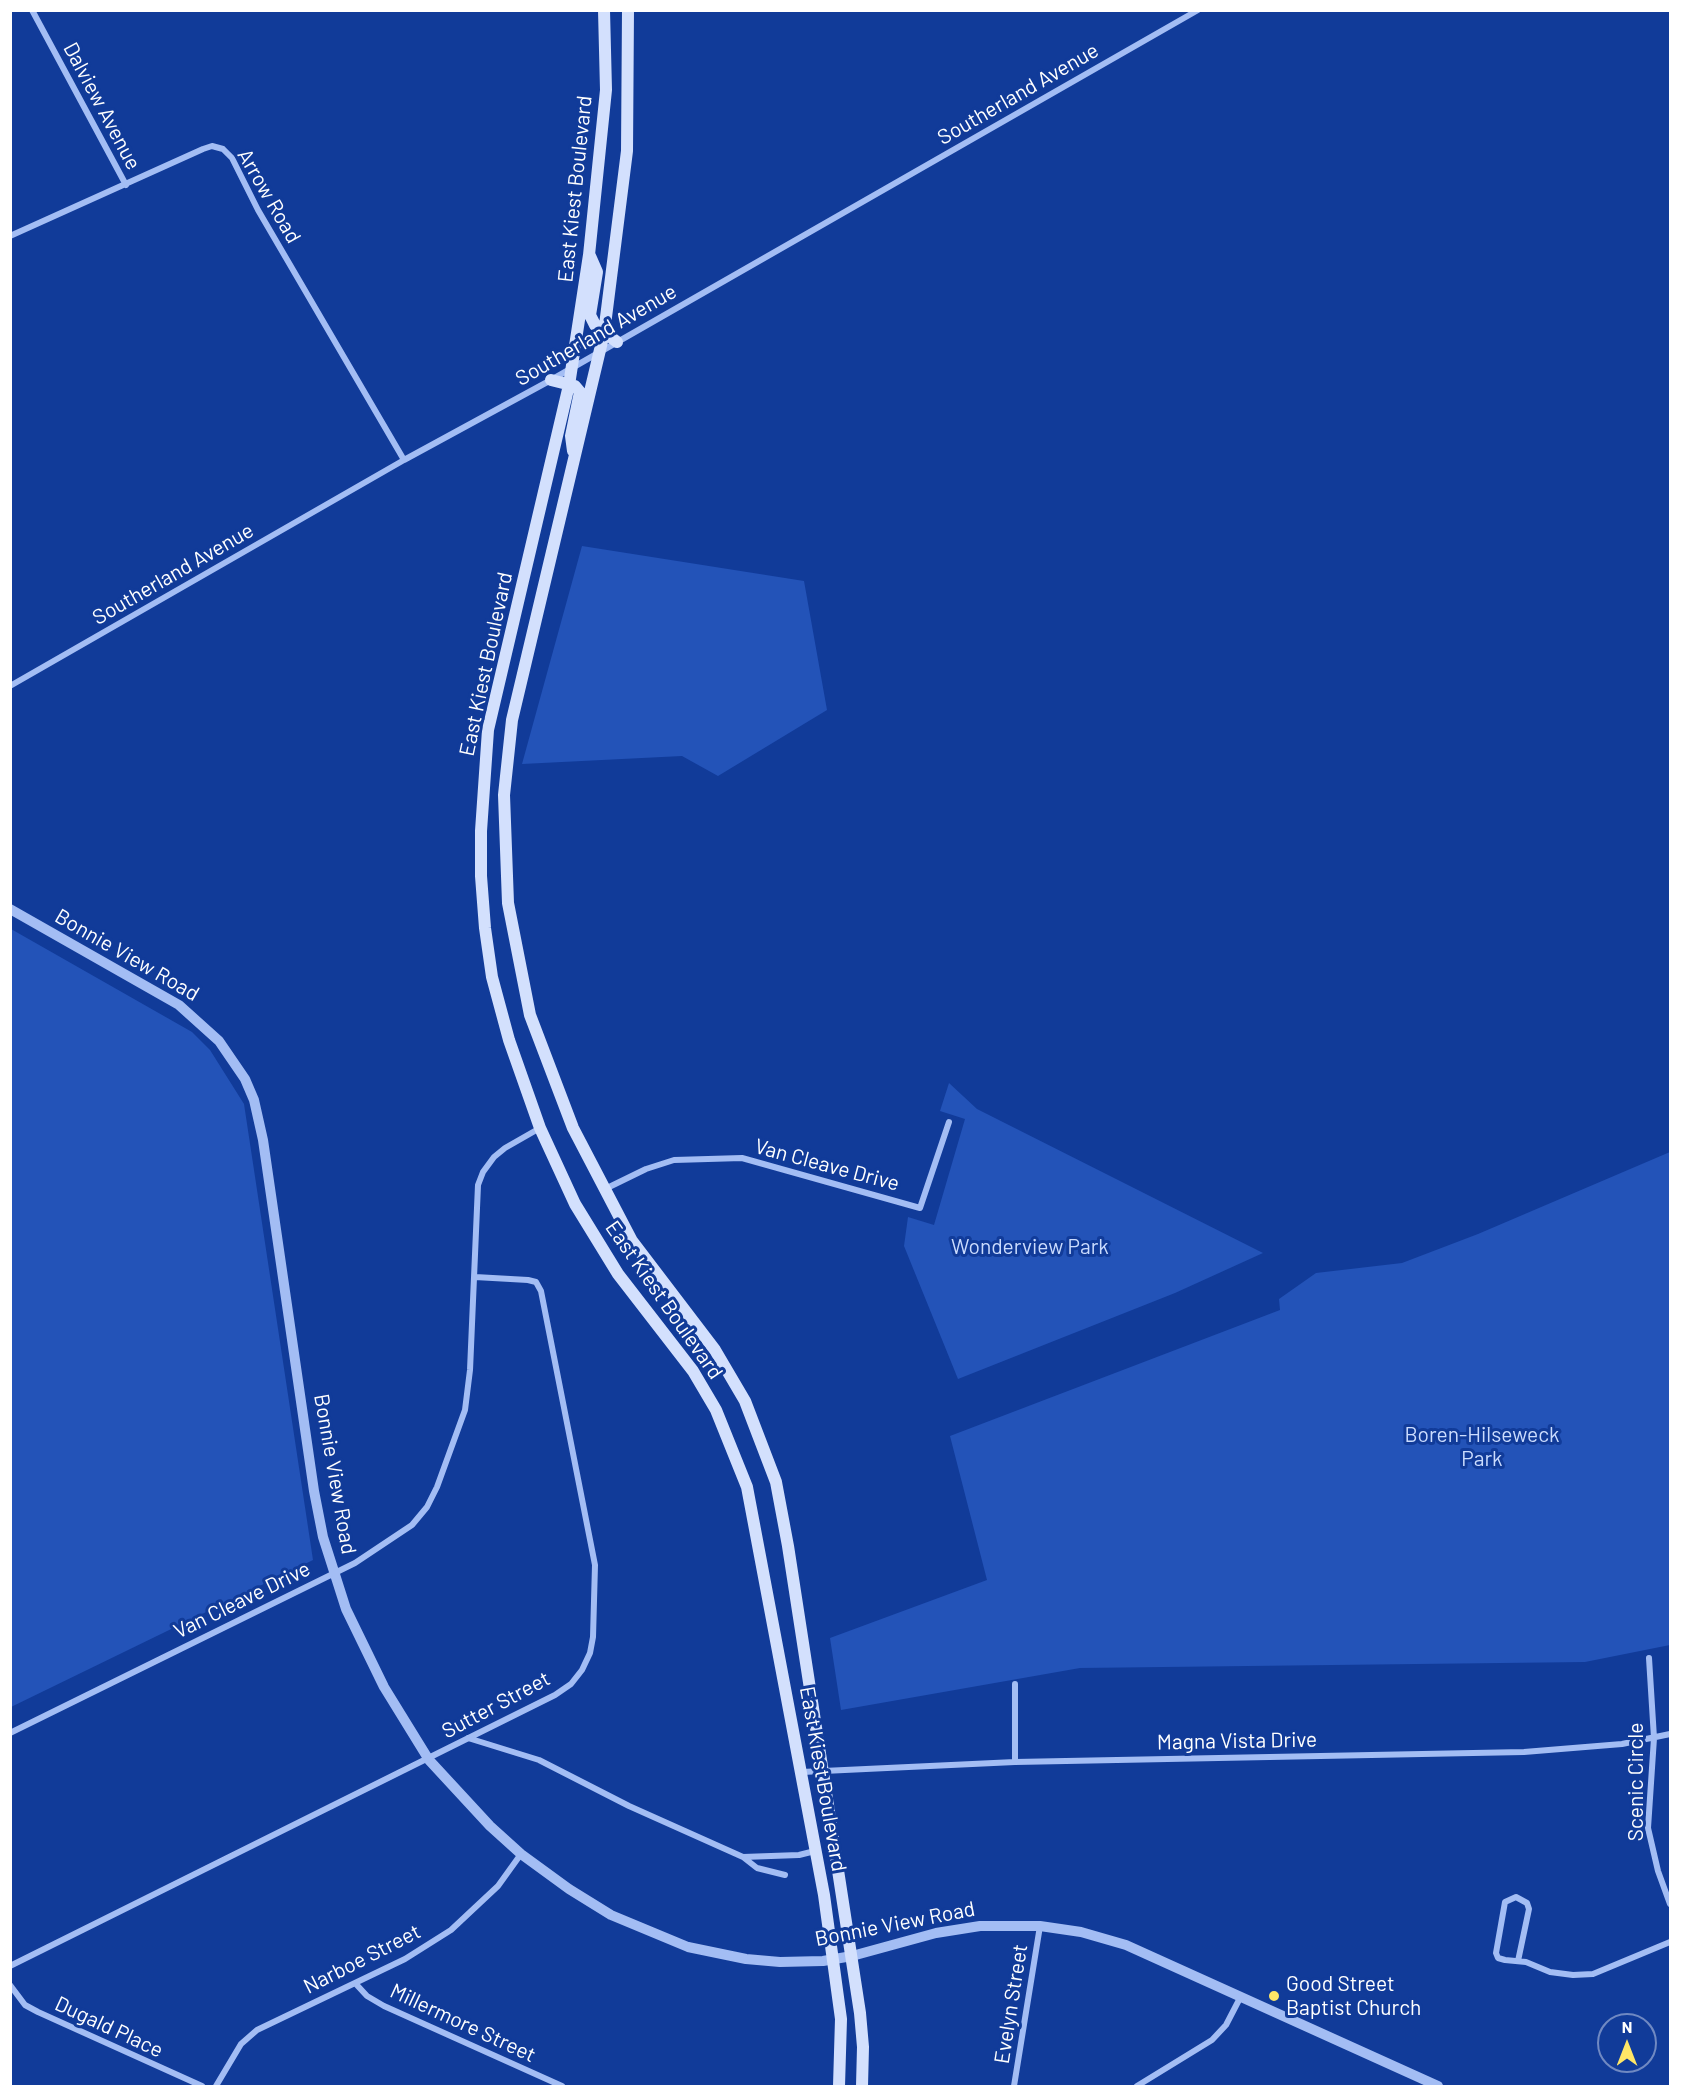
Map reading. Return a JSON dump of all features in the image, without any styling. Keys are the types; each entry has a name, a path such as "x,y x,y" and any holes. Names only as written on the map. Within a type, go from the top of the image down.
{"main road":[{"name":"East Kiest Boulevard","path":"604,10 606,90 590,255 572,368 488,730 483,794 481,876 492,977 509,1040 540,1128 575,1204 618,1274 693,1371 716,1410 747,1487 802,1772 833,1959 841,2019 839,2086"},
{"name":"East Kiest Boulevard","path":"628,10 627,151 604,333 512,720 504,795 508,903 530,1015 573,1128 632,1240 715,1350 745,1401 759,1431 776,1482 852,1956 863,2048 862,2086"},
{"path":"590,255 597,272 590,315 595,326 617,342"},
{"path":"551,380 575,386 580,392 571,436 574,461"},
{"path":"483,794 504,795"}],"street":[{"name":"Dalview Avenue","path":"32,10 126,185"},
{"name":"Southerland Avenue","path":"10,686 1198,10"},
{"name":"Arrow Road","path":"10,236 203,149 212,146 223,149 232,158 272,236 404,460"},
{"name":"Bonnie View Road","path":"10,909 179,1005 219,1041 245,1079 254,1100 263,1140 314,1491 333,1574 363,1646 389,1696 429,1760 490,1826 521,1854 569,1889 611,1915 688,1947 711,1954 780,1962 833,1959 954,1930 1002,1925 1040,1926 1081,1932 1126,1945 1438,2086"},
{"name":"Van Cleave Drive","path":"604,1189 646,1169 674,1160 742,1158 920,1208 948,1122"},
{"name":"Van Cleave Drive","path":"10,1733 333,1574 412,1525 428,1507 465,1410 475,1277 478,1185 483,1172 505,1148 540,1128"},
{"name":"Sutter Street","path":"10,1966 429,1760 467,1738 555,1695 571,1684 582,1670 591,1653 595,1584 589,1535 541,1291 536,1282 528,1280 475,1277"},
{"name":"Scenic Circle","path":"1649,1658 1654,1738 1648,1828 1658,1871 1671,1904"},
{"path":"1015,1684 1015,1762"},
{"name":"Magna Vista Drive","path":"802,1772 1015,1762 1524,1752 1589,1748 1671,1734"},
{"path":"467,1738 539,1760 629,1806 743,1857 757,1868 785,1875"},
{"path":"743,1857 790,1856 816,1851"},
{"name":"Narboe Street","path":"216,2086 241,2044 257,2030 405,1959 451,1930 475,1910 498,1886 521,1854"},
{"path":"1518,1961 1528,1909 1527,1903 1516,1897 1505,1902 1496,1953 1498,1958 1518,1961 1550,1972 1573,1975 1593,1974 1671,1942"},
{"name":"Evelyn Street","path":"1014,2086 1040,1926"},
{"name":"Millermore Street","path":"355,1983 367,1996 384,2006 562,2086"},
{"name":"Dugald Place","path":"10,1985 25,2005 38,2012 202,2086"},
{"path":"1137,2086 1212,2040 1226,2025 1240,1998"}],"green space":[{"path":"582,546 804,581 827,710 718,776 682,756 522,764"},
{"path":"11,929 192,1032 210,1050 244,1104 313,1560 11,1707"},
{"name":"Wonderview Park","path":"949,1083 977,1109 1263,1253 1175,1293 958,1379 904,1246 908,1217 934,1225 965,1119 940,1111"},
{"name":"Boren-Hilseweck Park","path":"1670,1152 1670,1645 1585,1662 1080,1668 841,1710 830,1638 987,1580 950,1436 1280,1310 1279,1299 1316,1273 1402,1263 1478,1234"}],"place":[{"name":"Good Street Baptist Church","path":"1274,1996"}]}
